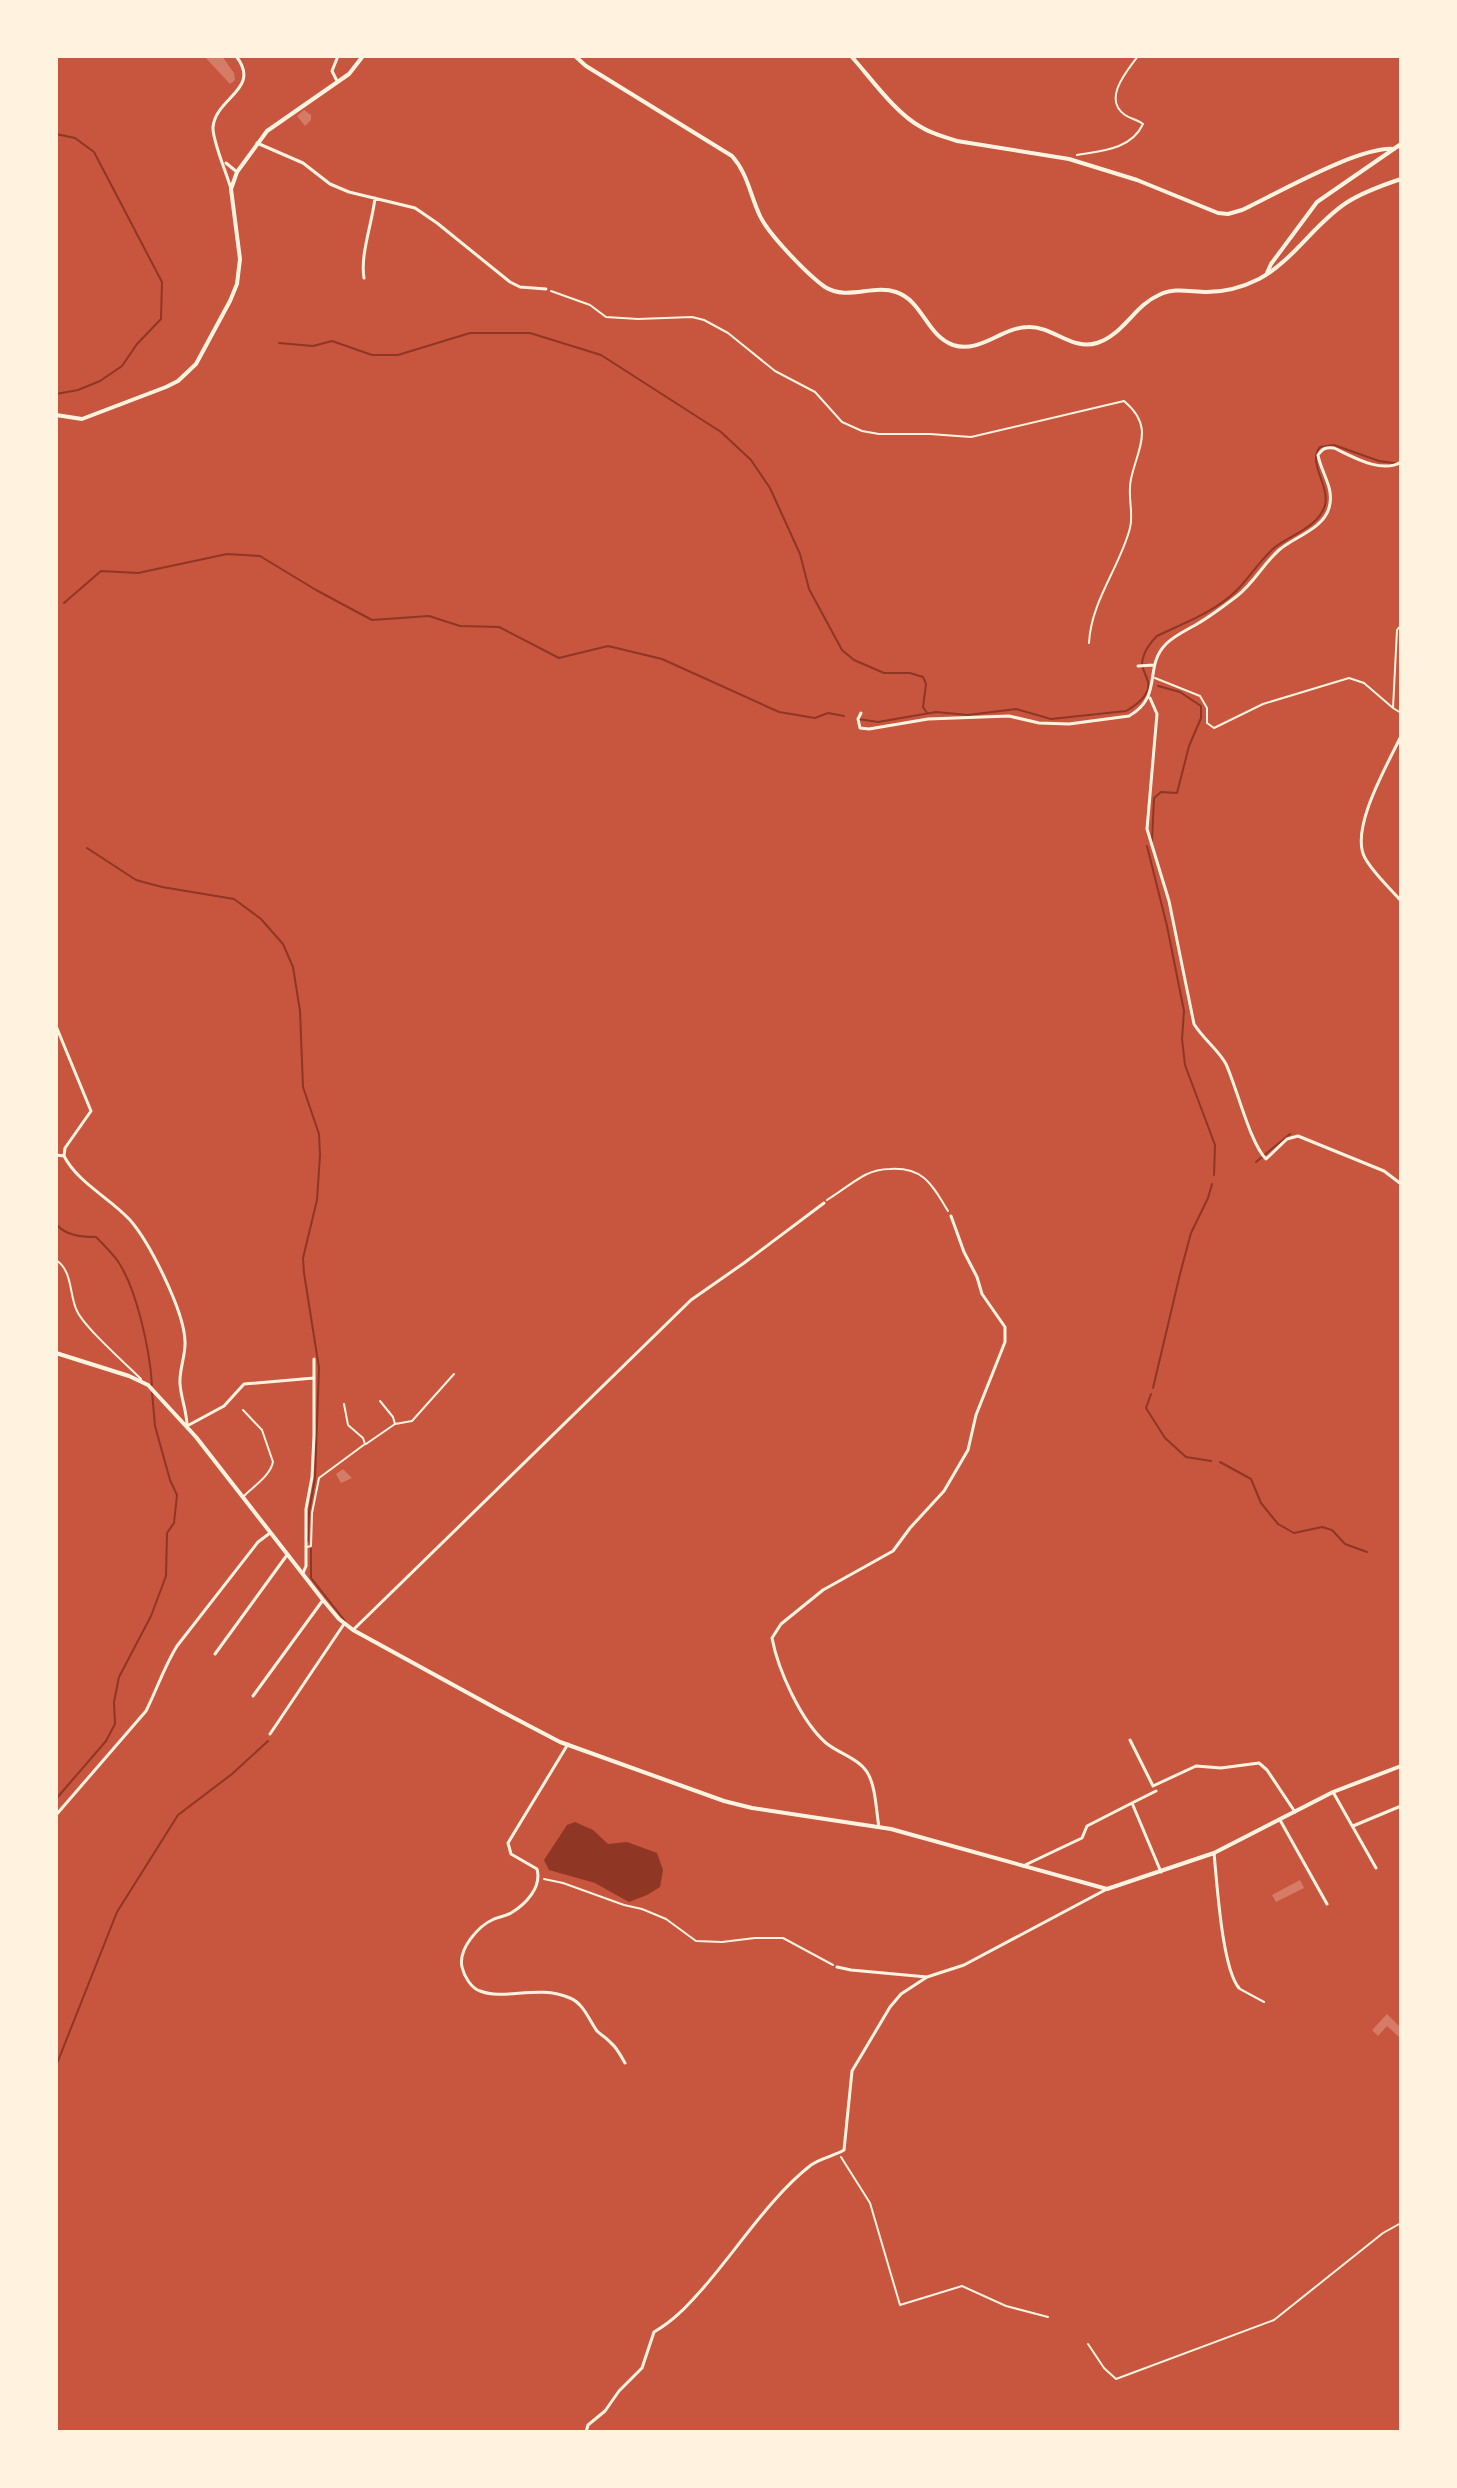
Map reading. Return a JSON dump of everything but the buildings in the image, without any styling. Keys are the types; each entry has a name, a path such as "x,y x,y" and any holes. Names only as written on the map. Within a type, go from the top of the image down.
{"street":[{"path":"56,415 82,419 178,381 196,364 230,301 239,275 239,246 231,189 213,128 218,114 244,77 245,70 236,56"},
{"path":"337,81 332,71 338,56"},
{"path":"231,189 237,172 267,131 354,69 363,56"},
{"path":"575,56 586,66 732,156 744,171 758,211 770,232 825,286 847,293 877,289 898,292 916,307 934,333 953,345 963,347 1028,327 1044,330 1076,344 1098,343 1159,295 1176,290 1206,292 1233,289 1267,275 1347,202 1401,179"},
{"path":"851,56 906,116 921,127 957,141 1069,159 1137,180 1218,213 1242,210 1339,164 1383,149 1394,149"},
{"path":"257,143 303,163 330,184 349,192 409,205 510,282 520,287 546,289"},
{"path":"1267,275 1271,264 1317,202 1401,144"},
{"path":"223,161 237,172"},
{"path":"364,278 361,262 372,223 375,198"},
{"path":"861,713 858,719 860,728 869,729 910,720 1009,716 1039,723 1069,724 1129,716 1145,704 1154,677 1154,665 1168,641 1242,593 1277,552 1318,525 1325,516 1330,507 1330,494 1319,464 1318,455 1322,449 1334,448 1378,466 1396,466 1401,462"},
{"path":"1138,666 1154,665"},
{"path":"1149,696 1157,714 1147,829 1169,901 1194,1024 1224,1060 1255,1141 1266,1159 1287,1139 1298,1136 1384,1171 1401,1184"},
{"path":"1401,736 1374,794 1363,823 1360,844 1364,857 1401,901"},
{"path":"56,1026 91,1111 65,1148 64,1156"},
{"path":"56,1155 64,1156 87,1183 131,1221 155,1258 184,1331 186,1343 180,1378 187,1426"},
{"path":"353,1630 691,1300 824,1203"},
{"path":"879,1827 868,1773 829,1745 812,1726 796,1702 772,1638 781,1624 823,1590 893,1551 944,1491 968,1450 976,1415 1005,1342 1005,1327 982,1294 951,1216"},
{"path":"56,1353 146,1384 187,1426 344,1624 499,1710 568,1744 724,1801 879,1827 1107,1889"},
{"path":"302,1574 306,1566 306,1509 312,1477 314,1359"},
{"path":"187,1426 224,1406 244,1384 314,1378"},
{"path":"56,1815 146,1711 177,1646 258,1542 270,1533"},
{"path":"215,1654 287,1555"},
{"path":"253,1696 323,1600"},
{"path":"270,1734 344,1624"},
{"path":"1130,1740 1153,1786 1196,1766 1221,1768 1259,1763 1295,1812"},
{"path":"568,1744 508,1843 511,1854 535,1867 538,1878 534,1892 518,1908 487,1924 470,1941 461,1958 464,1974 479,1991 548,1992 572,1999 612,2043 625,2063"},
{"path":"586,2432 588,2425 605,2411 619,2391 642,2368 654,2332 685,2309 734,2253 767,2208 818,2161 844,2150 854,2065 895,2001 907,1989 927,1977 964,1965 1107,1889 1214,1853 1333,1792 1401,1766"},
{"path":"1023,1866 1082,1838 1087,1826 1156,1791"},
{"path":"1333,1792 1376,1868"},
{"path":"1132,1803 1161,1872"},
{"path":"1353,1826 1401,1806"},
{"path":"1280,1820 1327,1904"},
{"path":"1214,1853 1222,1924 1231,1972 1239,1988"},
{"path":"837,1967 927,1977"}],"lane":[{"path":"1393,708 1397,630 1401,625"},
{"path":"1154,677 1200,696 1207,708 1207,723 1214,728 1263,704 1349,678 1364,683 1401,713"},
{"path":"56,1260 67,1273 77,1312 146,1384"},
{"path":"306,1547 311,1546 312,1513 319,1478 395,1424 412,1421 454,1374"},
{"path":"380,1401 395,1424"},
{"path":"344,1404 348,1425 363,1438 365,1444"},
{"path":"243,1410 262,1430 273,1462 272,1468 243,1497"},
{"path":"1239,1988 1264,2002"}],"path":[{"path":"1069,159 1078,154 1094,153 1123,144 1142,129 1141,121 1119,109 1115,94 1138,56"},
{"path":"546,289 590,305 606,317 692,317 704,320 728,333 775,371 815,392 842,422 862,431 971,437 1124,401 1142,424 1143,436 1130,483 1131,523 1097,607 1089,643"},
{"path":"824,1203 871,1172 910,1169 929,1182 951,1216"},
{"path":"538,1878 642,1909 666,1919 696,1941 783,1938 837,1967"},
{"path":"838,2153 870,2203 900,2305 962,2286 1006,2306 1048,2317"},
{"path":"1088,2344 1104,2368 1116,2379 1274,2320 1383,2233 1401,2223"}],"shaded area":[{"path":"575,1822 593,1830 608,1844 627,1842 657,1853 663,1870 660,1887 629,1902 595,1883 549,1870 544,1860 567,1825"}],"waterway":[{"path":"56,134 75,138 94,152 162,282 161,319 137,344 122,366 100,381 56,394"},
{"path":"279,343 313,346 332,341 372,355 398,355 470,333 530,333 601,355 721,432 751,460 770,488 800,554 809,589 842,650 854,660 884,673 910,673 923,677 926,684 923,707 927,713"},
{"path":"858,719 878,722 936,712 968,715 1016,709 1051,719 1126,711 1145,696 1148,682 1142,662 1157,636 1219,605 1242,585 1274,548 1310,525 1322,513 1326,497 1316,460 1320,447 1334,445 1379,461 1401,464"},
{"path":"64,603 101,571 138,573 227,554 260,556 372,620 429,616 460,626 499,627 559,658 608,646 662,659 779,712 815,718 828,713 844,716"},
{"path":"1152,841 1154,798 1161,792 1177,793 1189,746 1201,718 1201,706 1180,692 1158,686"},
{"path":"1147,846 1184,1011 1182,1039 1185,1065 1215,1145 1214,1175"},
{"path":"87,848 136,880 234,899 261,919 283,944 293,967 300,1011 303,1087 319,1134 320,1155 317,1200 303,1258 319,1368 315,1478 308,1541"},
{"path":"1256,1162 1290,1134"},
{"path":"1153,1388 1191,1233 1212,1184"},
{"path":"56,1224 69,1233 96,1237 117,1260 131,1287 141,1321 152,1385"},
{"path":"56,1799 106,1741 115,1724 114,1702 119,1677 151,1616 166,1576 167,1533 174,1523 177,1495 155,1426 152,1392"},
{"path":"1151,1394 1146,1408 1165,1438 1186,1457 1211,1461"},
{"path":"1220,1462 1251,1479 1261,1503 1278,1524 1294,1533 1322,1527 1332,1530 1345,1544 1367,1552"},
{"path":"311,1549 311,1578 345,1621"},
{"path":"56,2066 117,1912 178,1815 232,1774 268,1741"}]}
